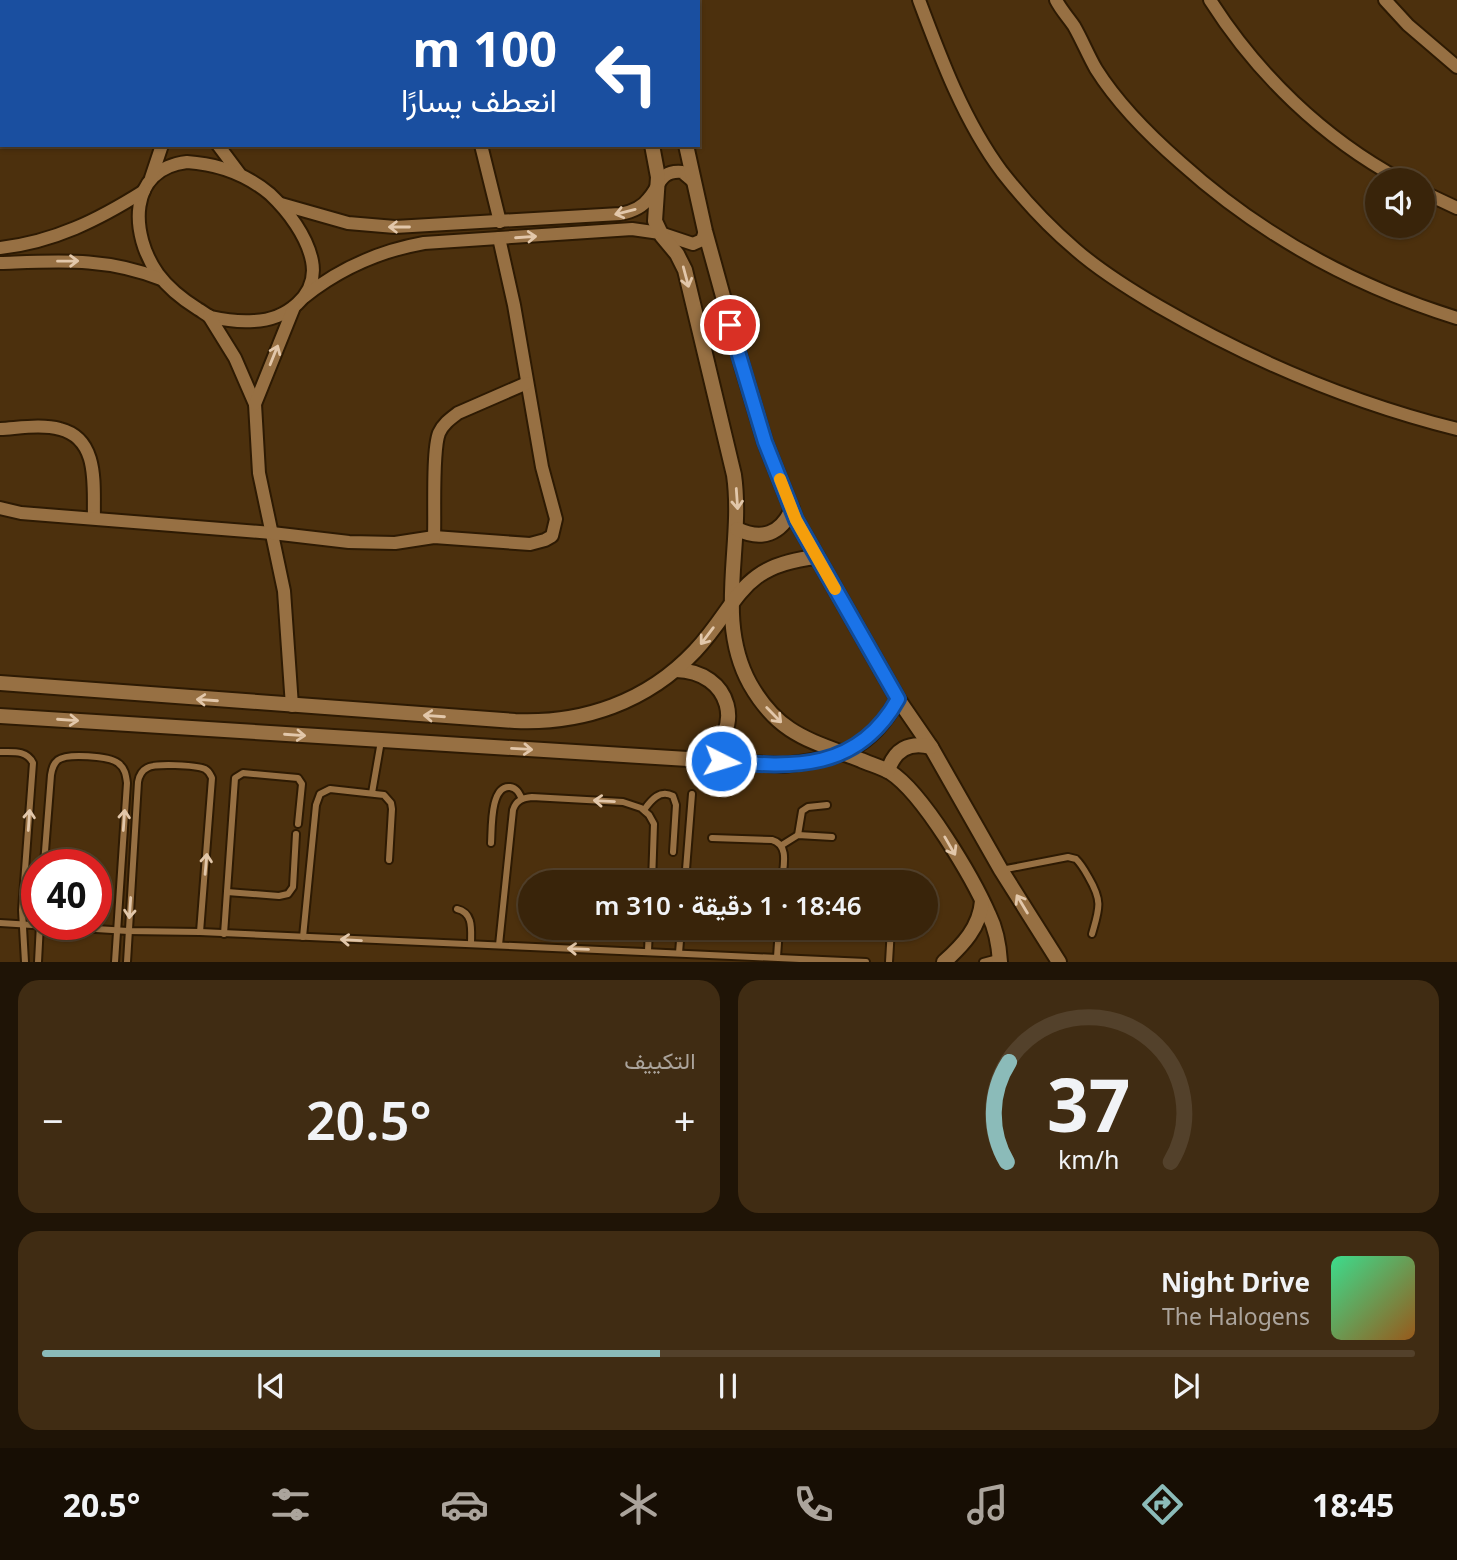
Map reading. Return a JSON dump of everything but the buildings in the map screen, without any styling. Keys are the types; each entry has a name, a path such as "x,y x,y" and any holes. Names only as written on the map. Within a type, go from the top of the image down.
{"street":[{"path":"919,0 962,105 980,138 1024,198 1077,251 1142,296 1253,356 1331,388 1457,429"},
{"path":"1056,0 1074,25 1096,69 1118,97 1166,149 1218,196 1303,253 1405,301 1457,318"},
{"path":"1210,0 1240,44 1296,104 1360,155 1381,168"},
{"path":"1385,0 1408,25 1457,66"},
{"path":"162,147 138,213 146,252 163,280 177,295 209,316 237,321 263,321 280,316 347,268 391,250 424,243 632,229 660,233 693,244 702,240 705,232"},
{"path":"220,147 242,176"},
{"path":"481,147 500,222"},
{"path":"652,147 657,169 654,215 660,233 677,254 685,270 734,475 738,501 730,601 737,650 749,681 768,709 792,732 888,771 906,786 930,814 982,901 996,933 1000,959"},
{"path":"686,147 705,232 765,442 792,509 898,699 931,747 1001,870 1058,961"},
{"path":"0,248 22,246 61,235 118,208 170,165 187,162 212,165 242,176 280,204 300,231 312,261 310,281 255,404"},
{"path":"280,204 325,218 372,226 419,227 628,213 643,205 664,175 676,171 687,174 695,183"},
{"path":"1435,198 1457,208"},
{"path":"0,508 21,513 272,533 349,542 383,543 434,537 530,544 552,536 556,519 544,477 514,305 499,238"},
{"path":"0,264 86,261 120,265 163,280"},
{"path":"209,316 235,358 255,404 259,473 284,591 292,706"},
{"path":"434,537 440,432 450,418 527,383"},
{"path":"0,429 61,429 77,437 92,460 94,518"},
{"path":"737,529 750,535 764,536 776,531 786,521 792,509"},
{"path":"0,683 539,722 574,719 608,709 676,670 705,639 730,601 768,569 817,557"},
{"path":"676,670 700,673 719,688 725,699 728,722 725,734 719,745 700,760"},
{"path":"0,716 783,765 844,754 876,730 898,699"},
{"path":"888,771 891,760 898,751 920,744 931,747"},
{"path":"944,961 975,927 982,901"}],"lane":[{"path":"372,793 381,741"},
{"path":"0,752 23,753 30,757 33,764 27,849"},
{"path":"45,849 51,775 55,764 69,756 118,762 125,771 127,783 115,961"},
{"path":"127,961 138,782 148,767 158,765 202,768 212,778 200,932"},
{"path":"224,934 234,781 237,775 298,778 302,784 298,824"},
{"path":"491,843 498,791 505,787 513,788 519,792 522,799"},
{"path":"303,937 317,799 325,791 330,789 372,793 388,799 392,809 389,860"},
{"path":"686,870 692,794"},
{"path":"644,810 659,795 673,796 676,805 673,852"},
{"path":"499,945 513,810 516,803 522,799 532,797 632,803 644,810 653,824 653,870"},
{"path":"798,835 802,811 808,807 827,805"},
{"path":"227,892 279,896 288,894 293,887 296,834"},
{"path":"782,845 798,835 832,837"},
{"path":"712,838 772,840 782,845"},
{"path":"782,845 782,870"},
{"path":"1001,870 1068,857 1076,859 1096,889 1099,899 1099,909 1091,934"},
{"path":"457,909 465,911 470,919 471,944"},
{"path":"0,923 21,925"},
{"path":"112,930 866,961"},
{"path":"24,940 25,961"},
{"path":"38,961 39,940"},
{"path":"648,940 648,951"},
{"path":"679,953 680,940"},
{"path":"777,957 778,940"},
{"path":"889,961 890,940"},
{"path":"983,961 1000,959"}],"slow traffic":[{"path":"780,479 796,520 835,589"}],"route":[{"path":"721,761 783,765 844,754 858,746 881,725 898,699 796,520 765,442 730,325"}]}
